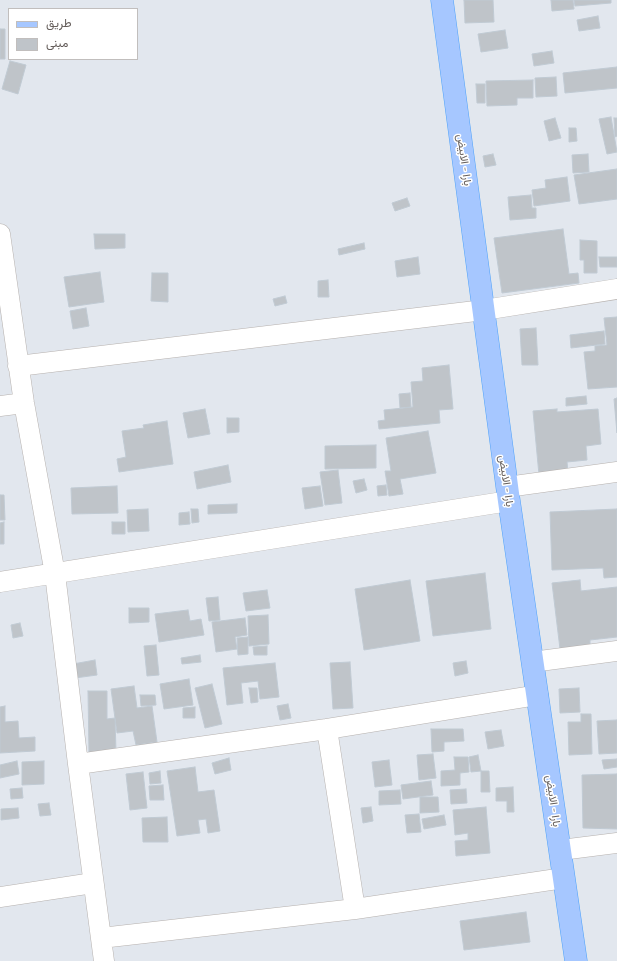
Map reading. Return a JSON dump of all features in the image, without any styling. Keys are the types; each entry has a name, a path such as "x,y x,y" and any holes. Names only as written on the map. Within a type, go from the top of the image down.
{"main road":[{"name":"بارا - الابيض","path":"442,0 508,494 576,961"}],"street":[{"path":"0,234 18,366 55,574 104,961"},
{"path":"18,366 484,310 617,289"},
{"path":"0,406 24,403"},
{"path":"0,582 55,574 508,494 617,472"},
{"path":"532,662 617,651"},
{"path":"78,764 327,729 538,696"},
{"path":"327,729 355,909"},
{"path":"561,850 617,842"},
{"path":"101,938 355,909 564,878"},
{"path":"0,897 93,883"}],"building":[{"path":"464,0 493,0 494,22 465,23"},
{"path":"551,0 573,0 574,9 552,11"},
{"path":"574,0 611,0 611,3 575,6"},
{"path":"598,16 600,28 579,31 577,20"},
{"path":"0,29 5,29 5,59 0,59"},
{"path":"505,30 508,48 481,52 478,34"},
{"path":"552,51 554,63 534,66 532,54"},
{"path":"10,61 26,65 18,94 2,89"},
{"path":"617,67 617,88 565,93 563,73"},
{"path":"556,77 557,96 536,97 535,78"},
{"path":"533,80 533,98 517,98 517,105 487,106 486,81"},
{"path":"476,84 485,84 485,103 477,103"},
{"path":"611,117 617,152 607,154 599,119"},
{"path":"555,118 561,138 549,141 544,121"},
{"path":"614,118 617,118 617,136 615,137"},
{"path":"569,128 576,128 577,141 569,142"},
{"path":"493,154 496,165 485,167 483,156"},
{"path":"588,154 589,172 573,173 572,155"},
{"path":"617,169 617,199 579,204 574,175"},
{"path":"567,177 570,201 534,206 532,190 546,188 545,180"},
{"path":"531,195 532,208 536,208 536,218 510,220 508,197"},
{"path":"407,198 410,206 395,211 392,203"},
{"path":"563,229 569,274 578,273 579,283 502,293 494,238"},
{"path":"94,234 125,234 125,248 95,249"},
{"path":"580,240 597,241 597,273 584,273 584,260 580,260"},
{"path":"364,243 365,249 339,255 338,249"},
{"path":"418,257 420,274 397,277 395,261"},
{"path":"599,257 617,257 617,267 600,267"},
{"path":"100,272 104,302 69,307 64,277"},
{"path":"152,273 168,273 168,302 151,301"},
{"path":"328,280 329,297 318,297 318,281"},
{"path":"285,296 287,303 275,306 273,299"},
{"path":"86,308 89,326 73,329 70,311"},
{"path":"617,317 617,387 588,389 584,352 595,351 595,346 607,345 604,318"},
{"path":"536,328 538,365 522,365 520,329"},
{"path":"604,331 605,344 571,348 570,335"},
{"path":"449,365 453,409 439,410 440,423 379,429 378,421 385,420 384,410 413,407 411,382 423,381 422,368"},
{"path":"410,393 411,407 400,408 399,394"},
{"path":"586,396 587,404 566,406 566,398"},
{"path":"617,398 617,433 614,399"},
{"path":"205,409 210,434 188,438 183,413"},
{"path":"557,409 557,412 598,409 601,444 586,446 587,460 567,462 568,472 539,475 533,411"},
{"path":"227,418 239,418 239,432 227,433"},
{"path":"167,421 173,464 119,472 117,459 126,457 122,431 144,428 143,425"},
{"path":"428,431 436,473 400,479 403,494 389,496 385,471 391,471 386,438"},
{"path":"376,445 376,468 325,469 325,446"},
{"path":"228,465 231,482 197,489 194,472"},
{"path":"338,470 342,503 325,505 320,472"},
{"path":"364,479 367,490 356,493 353,481"},
{"path":"386,485 387,495 378,496 377,486"},
{"path":"117,486 118,513 72,514 71,488"},
{"path":"320,486 323,506 305,509 302,488"},
{"path":"0,495 4,495 5,520 0,520"},
{"path":"237,504 237,513 208,514 208,505"},
{"path":"148,509 149,531 128,532 127,510"},
{"path":"191,509 198,509 199,522 192,523"},
{"path":"617,509 617,577 604,578 603,568 552,570 550,512"},
{"path":"189,512 190,524 179,525 179,513"},
{"path":"4,522 4,544 0,544 0,523"},
{"path":"112,522 125,522 125,534 112,534"},
{"path":"485,573 491,629 433,636 426,581"},
{"path":"410,580 420,641 364,650 355,589"},
{"path":"580,580 581,591 617,587 617,637 590,640 590,645 560,649 552,583"},
{"path":"267,590 270,608 246,611 243,593"},
{"path":"218,597 220,620 209,621 206,598"},
{"path":"129,608 149,608 149,622 129,623"},
{"path":"188,610 190,621 201,619 204,635 159,642 155,614"},
{"path":"268,615 269,644 249,646 248,616"},
{"path":"245,618 247,635 235,637 237,649 216,652 212,622"},
{"path":"20,623 23,636 13,638 11,625"},
{"path":"248,637 248,654 238,655 237,638"},
{"path":"156,645 159,675 147,676 144,646"},
{"path":"267,646 267,655 254,655 253,647"},
{"path":"200,655 201,662 182,664 181,658"},
{"path":"95,660 97,675 75,678 73,664"},
{"path":"466,661 468,673 455,676 453,663"},
{"path":"350,662 353,708 333,709 330,663"},
{"path":"275,663 279,697 260,699 258,681 241,683 243,703 227,705 223,668"},
{"path":"189,679 193,705 164,709 160,684"},
{"path":"212,684 222,724 205,728 195,688"},
{"path":"134,686 137,708 152,706 157,742 136,745 133,731 117,733 111,689"},
{"path":"249,688 257,688 258,702 251,703"},
{"path":"579,688 580,712 560,713 559,689"},
{"path":"88,691 107,691 107,719 115,718 116,752 89,753"},
{"path":"140,695 155,695 156,705 141,706"},
{"path":"288,704 291,718 280,720 277,706"},
{"path":"5,706 5,722 18,721 19,738 35,737 35,751 0,753 0,707"},
{"path":"195,707 195,718 183,718 183,708"},
{"path":"581,714 591,714 592,754 569,755 568,722 581,722"},
{"path":"617,720 617,753 599,754 597,721"},
{"path":"431,729 463,729 464,741 444,742 444,751 432,752"},
{"path":"501,730 504,746 488,749 485,732"},
{"path":"433,754 436,778 419,780 417,755"},
{"path":"478,755 481,771 471,772 469,757"},
{"path":"454,757 468,757 469,772 460,773 460,785 441,786 441,771 455,770"},
{"path":"229,758 231,770 215,774 212,763"},
{"path":"617,759 617,767 604,769 602,760"},
{"path":"389,760 392,785 375,787 372,762"},
{"path":"17,761 19,774 0,778 0,765"},
{"path":"44,761 44,784 22,785 22,762"},
{"path":"195,767 198,792 214,790 220,831 208,833 206,819 198,820 200,833 177,836 167,771"},
{"path":"160,771 161,783 150,784 149,773"},
{"path":"481,771 489,771 490,792 481,792"},
{"path":"143,772 147,808 130,810 126,774"},
{"path":"617,774 617,829 583,828 582,775"},
{"path":"431,781 433,795 403,799 401,785"},
{"path":"163,785 164,800 150,800 149,786"},
{"path":"513,787 514,812 507,812 507,801 496,801 496,788"},
{"path":"22,788 23,798 11,799 10,789"},
{"path":"466,789 467,803 451,804 450,790"},
{"path":"400,790 401,804 379,805 379,791"},
{"path":"420,797 438,797 439,812 420,813"},
{"path":"49,803 51,815 40,816 38,804"},
{"path":"371,807 373,821 363,823 361,808"},
{"path":"486,807 490,853 456,856 455,841 468,840 468,833 455,835 453,810"},
{"path":"18,808 19,818 1,820 1,809"},
{"path":"419,814 421,832 407,833 405,815"},
{"path":"444,815 446,825 424,829 422,819"},
{"path":"167,817 168,842 143,842 142,818"},
{"path":"526,912 530,942 464,950 460,921"}]}
